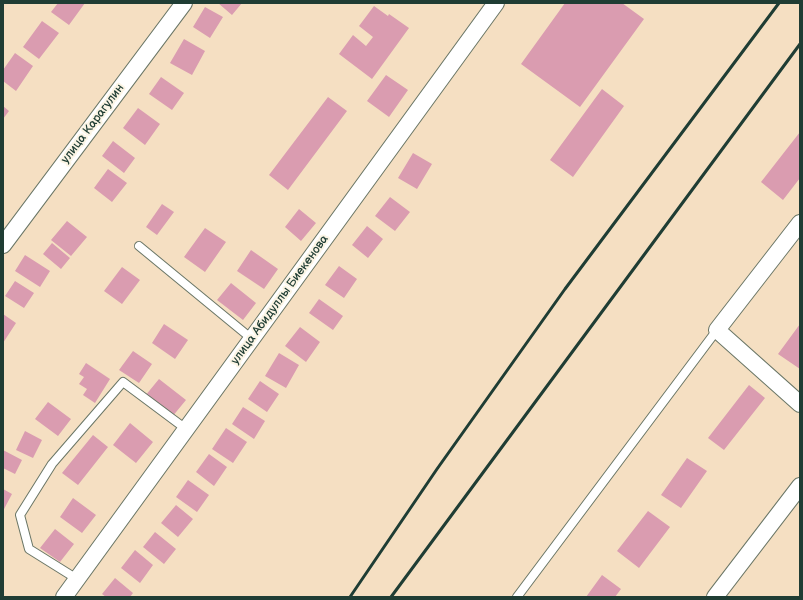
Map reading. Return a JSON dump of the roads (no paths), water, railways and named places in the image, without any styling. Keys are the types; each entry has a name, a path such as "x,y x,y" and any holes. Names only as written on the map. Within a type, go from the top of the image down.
{"street":[{"name":"улица Карагулин","path":"3,244 184,3"},
{"name":"улица Абидуллы Биекенова","path":"64,597 496,3"},
{"path":"800,223 717,330 800,404"},
{"path":"715,597 800,486"}],"lane":[{"path":"139,246 252,338"},
{"path":"521,596 717,330"},
{"path":"77,579 29,549 20,515 52,464 123,382 186,429"}],"railway":[{"path":"350,597 437,469 565,289 779,3"},
{"path":"391,597 800,44"}]}
